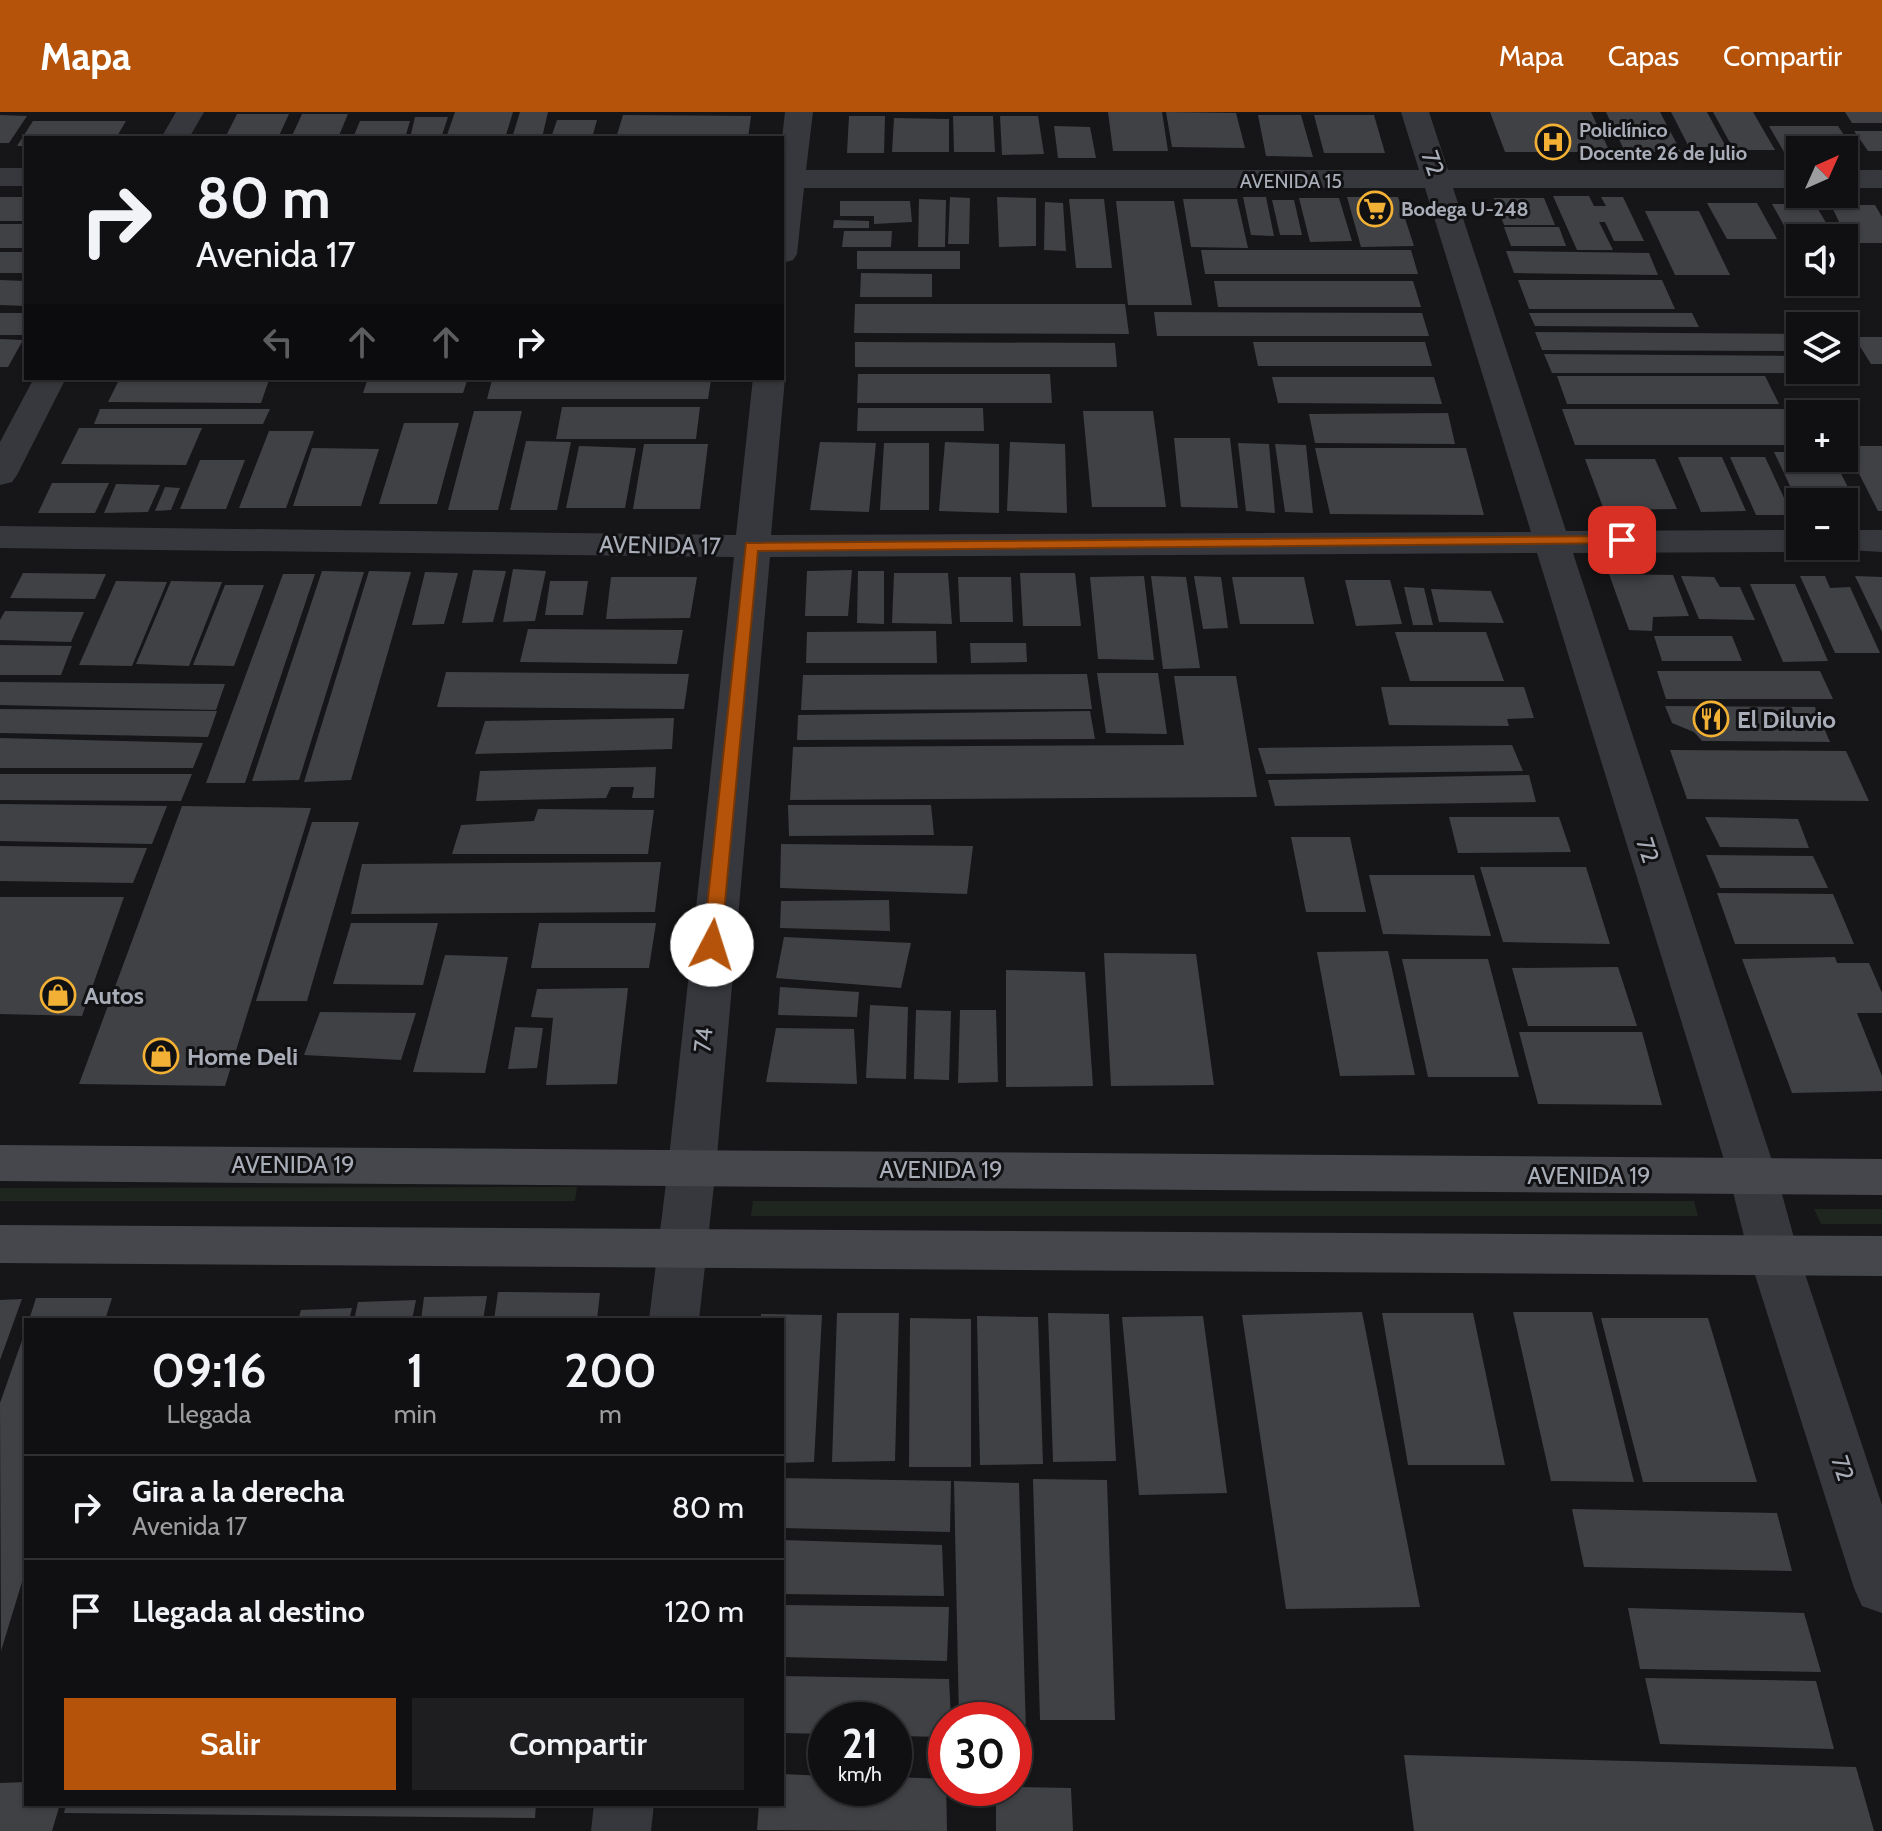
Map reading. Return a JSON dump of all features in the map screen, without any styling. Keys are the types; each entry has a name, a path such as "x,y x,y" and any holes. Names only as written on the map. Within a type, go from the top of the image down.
{"main road":[{"name":"AVENIDA 19","path":"0,1163 1882,1177"},
{"path":"0,1244 1882,1256"}],"street":[{"path":"176,136 190,112"},
{"path":"784,216 786,179 799,112"},
{"name":"72","path":"1415,112 1753,1176 1774,1256 1882,1588"},
{"path":"0,177 24,177"},
{"name":"AVENIDA 15","path":"786,179 1786,179"},
{"path":"1858,179 1882,179"},
{"path":"0,475 49,380"},
{"name":"74","path":"674,1318 692,1167 769,380"},
{"name":"AVENIDA 17","path":"0,537 751,546 1786,541"},
{"path":"1858,541 1882,541"},
{"path":"621,1831 624,1806"}],"shaded area":[{"path":"577,1187 575,1201 0,1201 0,1188"},
{"path":"753,1201 1694,1201 1698,1216 751,1216"},
{"path":"1814,1209 1882,1209 1882,1224 1821,1224"}],"building":[{"path":"455,112 513,112 506,136 447,136"},
{"path":"520,112 548,112 542,136 513,136"},
{"path":"1108,112 1162,112 1168,151 1113,151"},
{"path":"1166,112 1236,113 1245,148 1172,147"},
{"path":"1490,112 1591,112 1610,152 1505,152"},
{"path":"1606,112 1660,112 1681,152 1625,152"},
{"path":"1671,112 1707,112 1726,147 1689,147"},
{"path":"1713,112 1753,112 1775,150 1734,150"},
{"path":"1845,112 1882,112 1882,123 1852,123"},
{"path":"237,114 289,114 279,136 226,136"},
{"path":"302,114 348,114 339,136 292,136"},
{"path":"0,115 27,116 9,143 0,143"},
{"path":"623,115 751,116 748,136 617,136"},
{"path":"1258,115 1301,115 1313,157 1266,156"},
{"path":"1314,115 1374,115 1385,153 1324,153"},
{"path":"849,116 885,116 884,153 847,153"},
{"path":"953,116 993,116 995,152 954,152"},
{"path":"1000,116 1038,116 1044,154 1002,155"},
{"path":"415,117 448,117 442,136 410,136"},
{"path":"894,118 949,119 949,152 892,152"},
{"path":"557,120 597,120 593,136 552,136"},
{"path":"33,121 126,121 117,136 24,136 24,146 17,146"},
{"path":"360,121 410,121 406,136 354,136"},
{"path":"1054,126 1090,127 1096,158 1058,158"},
{"path":"1769,126 1838,126 1845,136 1786,136 1784,152"},
{"path":"1854,131 1882,131 1882,151 1868,151"},
{"path":"1553,196 1589,196 1594,206 1606,206 1601,197 1623,197 1644,241 1614,241 1605,222 1599,222 1613,250 1577,250"},
{"path":"0,197 24,197 24,221 0,221"},
{"path":"950,197 970,198 969,244 948,244"},
{"path":"997,197 1036,198 1036,246 999,247"},
{"path":"1243,197 1266,197 1274,236 1251,235"},
{"path":"1347,197 1398,197 1414,246 1361,247"},
{"path":"1299,198 1339,198 1352,241 1310,242"},
{"path":"1494,198 1544,198 1555,225 1504,225"},
{"path":"919,199 946,200 945,247 918,247"},
{"path":"1069,199 1104,199 1112,268 1076,268"},
{"path":"1183,199 1237,199 1248,248 1191,247"},
{"path":"1272,200 1294,200 1302,235 1280,235"},
{"path":"840,201 910,201 912,222 874,224 874,216 840,216"},
{"path":"1116,201 1174,201 1192,305 1128,305"},
{"path":"1045,202 1063,203 1066,251 1044,250"},
{"path":"1707,203 1757,203 1777,239 1727,239"},
{"path":"1772,204 1786,204 1786,208 1817,208 1827,224 1786,224 1786,229"},
{"path":"1875,205 1882,217 1882,243 1858,243 1858,224 1840,224 1832,208"},
{"path":"1645,211 1699,211 1730,275 1675,275"},
{"path":"834,220 869,221 869,228 833,228"},
{"path":"0,224 24,224 24,248 0,248"},
{"path":"1504,227 1559,227 1566,246 1511,246"},
{"path":"844,231 892,231 891,247 842,247"},
{"path":"1201,250 1411,250 1418,274 1205,274"},
{"path":"857,251 960,251 960,269 857,269"},
{"path":"1506,251 1649,253 1658,275 1514,273"},
{"path":"0,252 24,252 24,273 0,273"},
{"path":"861,273 932,274 932,297 860,297"},
{"path":"0,280 24,281 24,306 0,305"},
{"path":"1518,280 1662,280 1675,309 1529,309"},
{"path":"1214,281 1413,281 1421,307 1218,307"},
{"path":"855,304 1125,304 1129,334 854,333"},
{"path":"1154,312 1422,313 1429,336 1157,336"},
{"path":"0,313 24,313 24,335 0,335"},
{"path":"1529,313 1692,313 1699,327 1535,326"},
{"path":"1535,332 1786,334 1786,351 1542,350"},
{"path":"1858,337 1882,337 1882,364 1871,364 1858,343"},
{"path":"0,339 23,340 8,367 0,367"},
{"path":"855,342 1115,343 1117,367 855,367"},
{"path":"1253,342 1425,342 1432,366 1258,366"},
{"path":"1544,354 1786,356 1786,373 1552,373"},
{"path":"858,374 1050,374 1052,403 857,403"},
{"path":"1557,376 1765,376 1779,404 1567,404"},
{"path":"1272,377 1434,377 1442,404 1278,403"},
{"path":"119,380 269,380 261,403 108,402"},
{"path":"367,380 467,380 463,393 363,393"},
{"path":"492,380 711,380 708,399 487,399"},
{"path":"562,407 700,407 696,439 556,439"},
{"path":"858,408 983,408 984,431 857,431"},
{"path":"100,409 270,409 263,424 94,424"},
{"path":"1562,409 1786,409 1786,445 1575,445"},
{"path":"474,411 522,411 498,510 448,510"},
{"path":"1083,411 1153,411 1166,507 1092,507"},
{"path":"1448,413 1455,444 1315,443 1309,414"},
{"path":"404,423 459,423 437,504 379,504"},
{"path":"79,428 202,428 186,465 61,464"},
{"path":"269,431 314,431 286,508 239,508"},
{"path":"1174,438 1230,438 1238,508 1181,507"},
{"path":"526,441 571,442 557,510 510,510"},
{"path":"820,442 876,443 869,512 810,510"},
{"path":"945,442 999,444 999,513 939,511"},
{"path":"1010,442 1065,444 1067,513 1007,511"},
{"path":"884,443 929,443 929,510 880,510"},
{"path":"1238,443 1269,444 1275,513 1246,511"},
{"path":"644,444 708,444 700,509 633,509"},
{"path":"1275,444 1306,445 1313,513 1285,512"},
{"path":"579,446 636,448 625,508 566,508"},
{"path":"1858,446 1882,446 1882,511 1878,511 1858,472"},
{"path":"312,448 379,449 361,506 293,506"},
{"path":"1315,448 1466,448 1484,515 1330,514"},
{"path":"1774,452 1786,452 1786,472 1840,472 1848,488 1791,488"},
{"path":"1678,457 1722,457 1746,511 1701,512"},
{"path":"1730,457 1765,457 1786,502 1786,515 1756,515"},
{"path":"1585,459 1655,459 1677,509 1604,510"},
{"path":"200,460 245,460 226,509 180,509"},
{"path":"52,483 109,483 95,513 38,513"},
{"path":"116,484 160,485 148,512 104,513"},
{"path":"165,487 180,488 171,510 155,511"},
{"path":"513,569 546,571 535,621 503,622"},
{"path":"473,570 506,571 493,622 462,623"},
{"path":"852,570 848,616 805,616 807,571"},
{"path":"322,571 364,572 299,780 252,781"},
{"path":"369,571 411,572 351,780 304,782"},
{"path":"858,571 884,571 884,624 857,623"},
{"path":"425,572 458,573 444,624 412,625"},
{"path":"23,573 106,574 95,599 10,598"},
{"path":"894,573 948,573 952,624 892,623"},
{"path":"1020,573 1075,573 1081,626 1023,626"},
{"path":"283,574 315,574 245,783 206,783"},
{"path":"1609,574 1673,575 1689,616 1653,617 1652,631 1629,630"},
{"path":"1144,576 1154,660 1098,659 1090,577"},
{"path":"1151,576 1186,577 1200,668 1163,669"},
{"path":"1194,576 1221,577 1228,628 1203,629"},
{"path":"1681,576 1714,577 1720,587 1740,587 1755,620 1699,619"},
{"path":"1800,576 1825,576 1830,588 1850,587 1880,653 1835,653"},
{"path":"1855,576 1882,577 1882,632"},
{"path":"611,577 697,577 690,618 606,619"},
{"path":"958,577 1011,577 1013,622 960,622"},
{"path":"1232,577 1304,577 1314,624 1240,624"},
{"path":"1345,580 1390,580 1402,624 1356,626"},
{"path":"116,581 167,582 132,666 79,665"},
{"path":"171,581 222,582 189,666 136,664"},
{"path":"550,581 588,581 583,615 545,615"},
{"path":"1750,584 1795,584 1828,661 1783,662"},
{"path":"225,585 264,585 234,666 193,665"},
{"path":"1404,587 1424,588 1433,625 1413,625"},
{"path":"1431,589 1491,591 1504,623 1439,622"},
{"path":"5,611 84,612 71,642 0,640 0,620"},
{"path":"528,629 683,630 677,664 520,662"},
{"path":"936,631 937,663 806,663 807,632"},
{"path":"1395,632 1486,632 1504,681 1410,681"},
{"path":"1654,636 1732,636 1742,661 1662,661"},
{"path":"970,643 1026,643 1027,662 971,663"},
{"path":"0,645 72,646 61,675 0,675"},
{"path":"1657,671 1820,671 1833,699 1666,699"},
{"path":"446,672 689,674 684,709 437,707"},
{"path":"1097,673 1158,673 1167,734 1106,733"},
{"path":"1087,674 1092,709 801,710 803,675"},
{"path":"1174,676 1236,676 1257,797 790,800 793,747 1184,745"},
{"path":"0,682 225,684 216,710 0,705"},
{"path":"1381,687 1524,687 1534,718 1507,719 1509,726 1389,725"},
{"path":"1665,706 1815,707 1830,742 1702,741 1694,732 1672,723"},
{"path":"0,709 217,711 208,737 0,733"},
{"path":"1090,711 1095,739 797,740 798,715"},
{"path":"674,718 672,749 475,754 485,721"},
{"path":"0,738 203,743 193,768 0,768"},
{"path":"1512,745 1523,771 1266,774 1258,748"},
{"path":"1670,750 1846,751 1869,801 1687,799"},
{"path":"656,767 654,798 632,798 634,787 611,787 606,798 476,801 480,771"},
{"path":"0,774 192,774 181,801 0,800"},
{"path":"1529,775 1536,802 1275,806 1268,780"},
{"path":"0,804 167,806 152,844 0,841"},
{"path":"788,805 931,805 934,835 789,836"},
{"path":"182,806 311,808 225,1086 79,1084"},
{"path":"538,809 654,810 648,854 452,854 461,825 534,821"},
{"path":"1449,817 1559,817 1571,852 1458,853"},
{"path":"1705,817 1798,819 1809,848 1720,847"},
{"path":"312,822 359,822 307,1001 256,1001"},
{"path":"1291,837 1350,837 1366,912 1306,912"},
{"path":"781,844 973,846 967,894 780,888"},
{"path":"0,846 147,848 133,883 0,881"},
{"path":"1706,855 1813,856 1828,888 1720,888"},
{"path":"661,862 655,912 351,914 362,864"},
{"path":"1480,867 1586,867 1610,944 1503,942"},
{"path":"1369,875 1474,875 1491,936 1383,934"},
{"path":"1717,893 1833,894 1854,944 1735,944"},
{"path":"0,897 124,897 82,1016 0,1014"},
{"path":"889,900 890,931 780,928 781,901"},
{"path":"351,923 438,923 423,985 333,984"},
{"path":"539,923 656,923 649,968 531,968"},
{"path":"784,937 911,943 901,988 776,978"},
{"path":"1388,951 1415,1075 1340,1076 1317,952"},
{"path":"1104,953 1196,954 1214,1085 1111,1086"},
{"path":"445,955 508,957 485,1073 413,1072"},
{"path":"1835,957 1837,963 1869,963 1882,993 1882,1013 1857,1013 1882,1076 1882,1091 1792,1093 1742,959"},
{"path":"1402,959 1488,959 1519,1077 1428,1077"},
{"path":"1618,967 1637,1026 1528,1026 1512,968"},
{"path":"1006,970 1085,972 1093,1086 1006,1087"},
{"path":"780,987 859,992 857,1017 778,1015"},
{"path":"628,988 617,1084 546,1085 553,1018 531,1017 537,989"},
{"path":"870,1005 908,1007 906,1079 866,1078"},
{"path":"916,1010 951,1011 949,1080 914,1079"},
{"path":"960,1010 996,1010 998,1082 958,1083"},
{"path":"320,1012 416,1013 401,1060 304,1055"},
{"path":"515,1027 543,1028 537,1068 508,1069"},
{"path":"776,1028 854,1029 857,1084 766,1082"},
{"path":"1519,1032 1642,1032 1662,1105 1538,1104"},
{"path":"498,1292 600,1293 597,1318 494,1318"},
{"path":"487,1296 483,1318 421,1318 424,1297"},
{"path":"36,1298 112,1298 106,1318 30,1318"},
{"path":"22,1299 0,1360 0,1300"},
{"path":"416,1300 412,1318 354,1318 358,1302"},
{"path":"352,1308 350,1318 299,1318 301,1310"},
{"path":"1362,1312 1420,1607 1286,1609 1242,1315"},
{"path":"1513,1312 1592,1312 1634,1482 1551,1481"},
{"path":"837,1313 899,1313 895,1461 832,1462"},
{"path":"1048,1313 1109,1314 1116,1461 1053,1462"},
{"path":"1382,1313 1473,1313 1505,1465 1408,1465"},
{"path":"761,1314 822,1315 814,1462 784,1463 784,1318 761,1318"},
{"path":"977,1316 1038,1317 1043,1464 980,1465"},
{"path":"1203,1316 1227,1493 1139,1495 1122,1317"},
{"path":"910,1318 971,1319 971,1467 909,1467"},
{"path":"1601,1318 1708,1318 1757,1482 1643,1482"},
{"path":"24,1335 24,1576 1,1651 0,1403"},
{"path":"784,1478 951,1481 950,1532 784,1528"},
{"path":"1033,1479 1107,1480 1115,1720 1040,1720"},
{"path":"954,1481 1019,1483 1025,1702 959,1702"},
{"path":"1572,1509 1777,1513 1792,1571 1584,1567"},
{"path":"784,1540 942,1545 944,1596 784,1594"},
{"path":"784,1605 949,1607 947,1661 784,1657"},
{"path":"1628,1608 1804,1613 1821,1672 1640,1669"},
{"path":"784,1676 949,1679 950,1702 928,1702 928,1737 912,1736 912,1702 808,1702 808,1734 784,1733"},
{"path":"1645,1678 1816,1681 1834,1749 1660,1744"},
{"path":"1404,1755 1856,1767 1874,1831 1414,1831"},
{"path":"784,1774 808,1775 808,1806 912,1806 912,1778 928,1778 928,1806 947,1806 947,1831 757,1830 759,1806 784,1806"},
{"path":"24,1782 24,1806 59,1806 52,1831 0,1831 0,1783"},
{"path":"1032,1787 1071,1788 1073,1831 996,1831 996,1806 1032,1806"},
{"path":"66,1806 536,1806 535,1818 64,1813"}],"place":[{"name":"Policlínico Docente 26 de Julio","path":"1553,142"},
{"name":"Bodega U-248","path":"1375,209"},
{"name":"El Diluvio","path":"1711,719"},
{"name":"Autos","path":"58,995"},
{"name":"Home Deli","path":"161,1056"}],"route":[{"path":"712,945 751,546 1622,540"}]}
